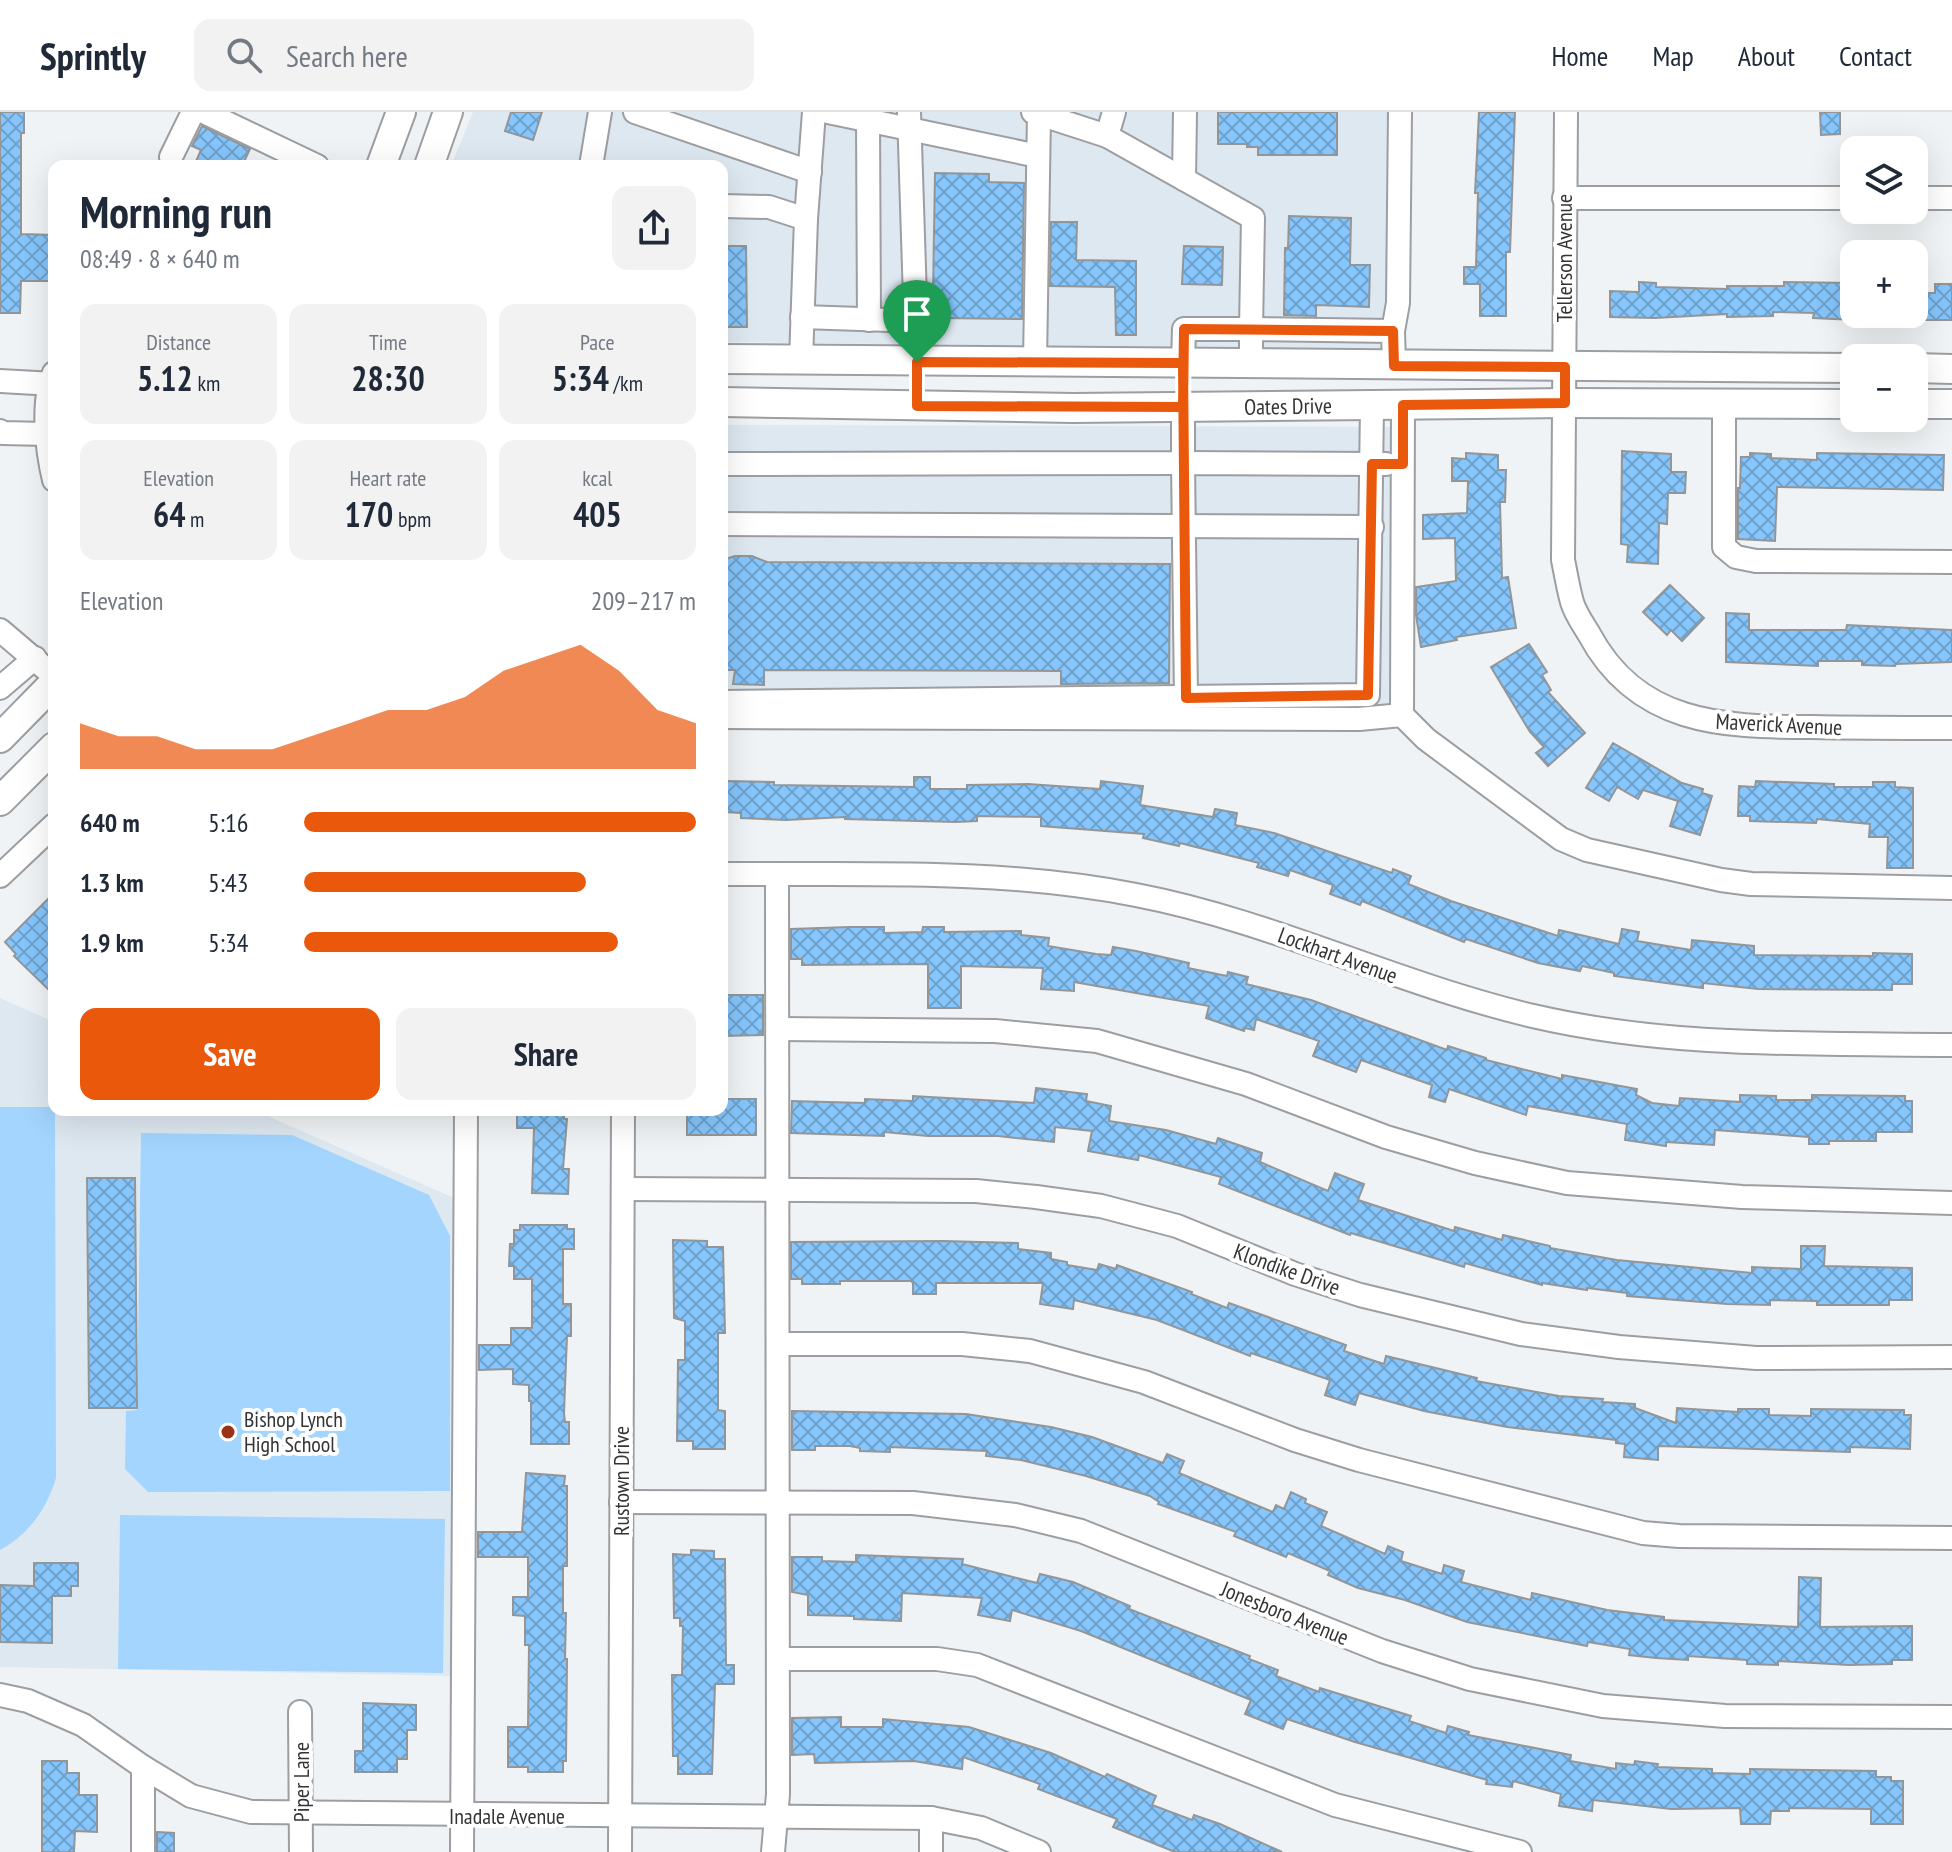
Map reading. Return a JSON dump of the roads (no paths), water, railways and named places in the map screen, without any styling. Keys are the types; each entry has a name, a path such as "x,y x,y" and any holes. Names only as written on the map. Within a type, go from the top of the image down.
{"main road":[{"path":"383,160 401,112"},
{"path":"431,160 448,112"},
{"name":"Oates Drive","path":"728,359 1840,368"},
{"path":"917,362 917,406"},
{"path":"1183,363 1183,407"},
{"path":"1928,368 1952,369"},
{"name":"Oates Drive","path":"728,402 1183,407 1840,404"},
{"path":"1928,404 1952,404"},
{"path":"0,738 48,689"},
{"path":"0,801 48,753"}],"street":[{"path":"171,157 193,112"},
{"path":"204,112 304,160"},
{"path":"592,160 600,112"},
{"path":"635,112 810,172"},
{"path":"801,360 814,112"},
{"path":"828,112 868,120 909,121 1038,156"},
{"path":"1107,136 1114,112"},
{"path":"1184,179 1185,112"},
{"path":"1394,366 1393,331 1398,303 1400,112"},
{"name":"Tellerson Avenue","path":"1565,403 1566,112"},
{"path":"1035,363 1036,113 1107,136 1253,218 1251,364"},
{"path":"868,120 869,320"},
{"path":"909,121 917,362"},
{"path":"1564,198 1840,198"},
{"path":"1928,198 1952,198"},
{"path":"728,206 769,207 806,219"},
{"path":"802,317 918,321"},
{"path":"1183,363 1184,329 1393,331"},
{"path":"0,381 48,380"},
{"name":"Maverick Avenue","path":"1565,403 1563,560 1573,604 1595,646 1614,671 1640,694 1673,712 1715,723 1761,727 1952,728"},
{"path":"1724,404 1724,547 1736,557 1756,561 1952,562"},
{"path":"728,702 1368,695 1372,405"},
{"path":"1403,405 1402,715 1426,739 1561,839 1587,850 1751,884 1952,888"},
{"path":"1183,407 1186,698"},
{"path":"0,431 48,429"},
{"path":"728,464 1403,464"},
{"path":"728,524 1372,527"},
{"path":"0,630 48,670"},
{"path":"0,688 35,658"},
{"path":"728,717 1359,719 1402,715"},
{"path":"0,876 48,831"},
{"name":"Lockhart Avenue","path":"728,874 967,875 1041,881 1136,895 1220,915 1316,945 1406,980 1533,1016 1620,1032 1733,1043 1952,1045"},
{"path":"773,1852 778,1794 777,875"},
{"path":"779,1029 995,1031 1097,1041 1246,1084 1386,1137 1475,1163 1567,1183 1742,1197 1952,1203"},
{"path":"462,1852 466,1116"},
{"name":"Rustown Drive","path":"620,1852 623,1116"},
{"name":"Klondike Drive","path":"623,1189 976,1191 1101,1206 1177,1226 1295,1274 1360,1295 1535,1336 1619,1347 1756,1358 1952,1357"},
{"path":"779,1344 962,1344 1030,1351 1144,1382 1295,1440 1359,1460 1643,1533 1679,1536 1952,1538"},
{"name":"Jonesboro Avenue","path":"621,1502 913,1503 1015,1515 1081,1531 1382,1651 1470,1679 1603,1706 1725,1716 1952,1717"},
{"path":"778,1659 937,1659 977,1665 1335,1805 1520,1852"},
{"name":"Inadale Avenue","path":"0,1695 28,1701 83,1725 191,1796 251,1812 931,1818 981,1828 1039,1852"},
{"name":"Piper Lane","path":"300,1712 301,1852"},
{"path":"143,1767 143,1852"},
{"path":"931,1818 931,1852"}],"place":[{"name":"Bishop Lynch High School","path":"228,1432"}]}
